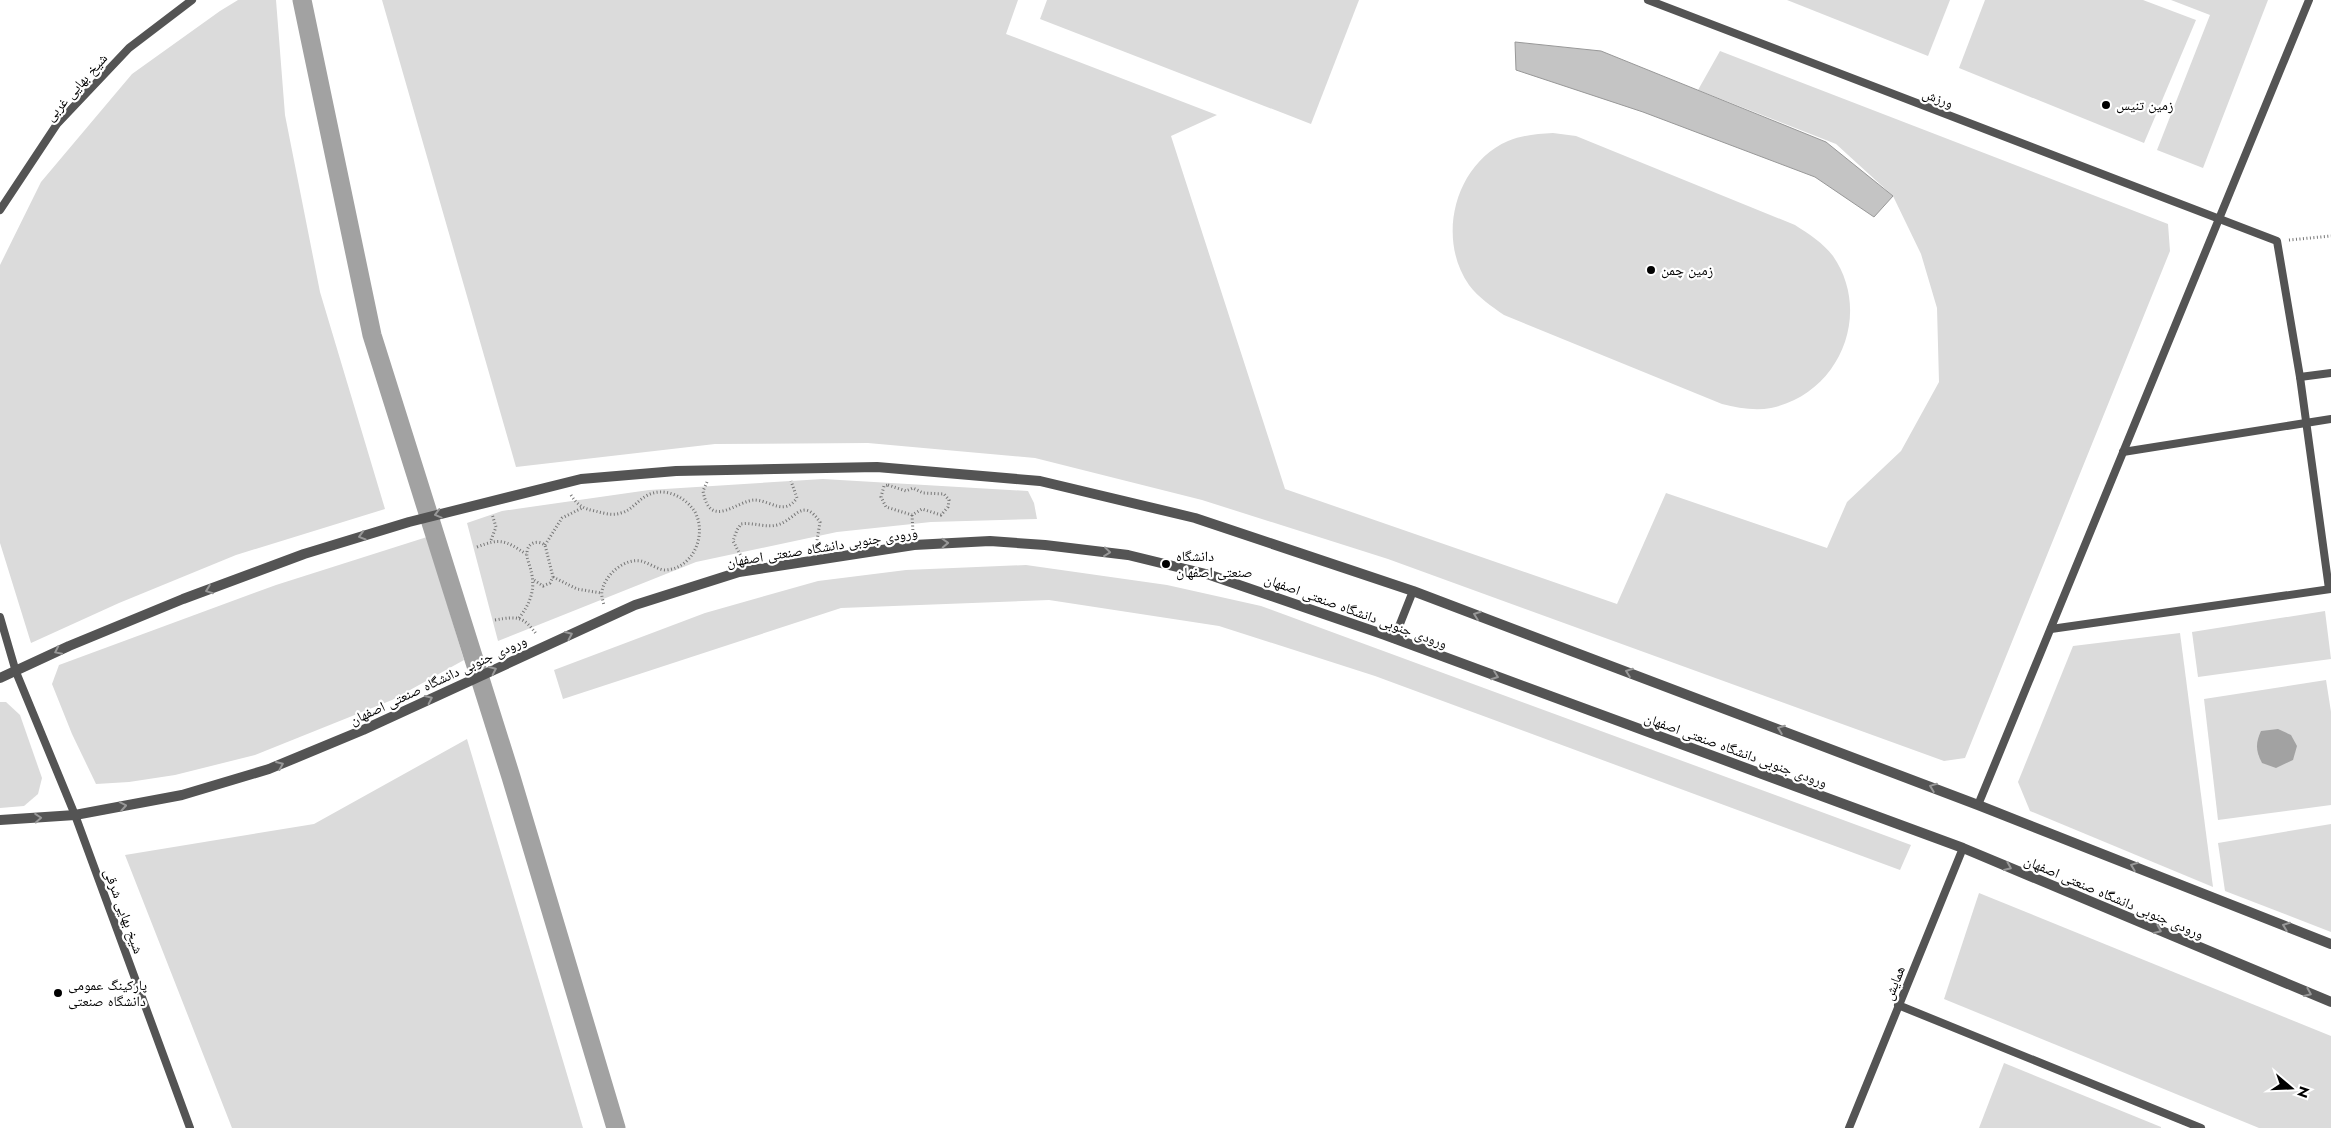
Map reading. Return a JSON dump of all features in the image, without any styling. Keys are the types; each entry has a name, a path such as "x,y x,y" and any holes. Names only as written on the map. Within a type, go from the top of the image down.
{"street":[{"path":"0,678 70,646 184,599 304,554 409,522 581,478 676,471 877,467 1040,481 1195,518 1413,591 1978,805 2331,944"},
{"name":"ورودی جنوبی دانشگاه صنعتی اصفهان","path":"0,820 75,815 182,795 269,770 363,730 634,605 752,570 894,546 990,542 1128,555 1210,574 1394,638 1963,848 2331,1002"}],"lane":[{"name":"شیخ بهایی غربی","path":"0,210 57,124 128,48 192,0"},
{"name":"ورزش","path":"1648,0 2277,241"},
{"path":"1978,805 2310,0"},
{"path":"2051,629 2330,589 2300,377 2277,241"},
{"path":"2300,377 2331,373"},
{"path":"2123,452 2331,418"},
{"path":"1394,638 1413,591"},
{"path":"0,617 16,672"},
{"name":"شیخ بهایی شرقی","path":"16,672 75,815 190,1128"},
{"name":"همایش","path":"1849,1128 1963,848"},
{"path":"1898,1005 2201,1128"}],"path":[{"path":"2277,241 2331,236"},
{"path":"712,470 703,491 704,500 716,511 726,512 753,500 784,507 793,504 797,498 796,489 784,469"},
{"path":"564,482 572,498 582,508 612,515 621,514 631,509 645,496 666,492 685,501 699,520 698,545 686,560 678,566 664,570 641,561 632,561 620,566 610,575 601,593 606,618"},
{"path":"888,485 906,492 913,488 918,489 923,493 944,494 949,500 948,507 941,515 922,509 912,515 907,515 903,511 886,507 882,497 884,486 888,485"},
{"path":"486,502 496,527 490,541"},
{"path":"534,580 543,586 550,583 553,577 545,545 562,518 582,508"},
{"path":"752,570 736,550 733,540 736,530 741,524 749,523 778,525 797,511 808,510 815,514 820,522 813,560"},
{"path":"477,547 496,540 515,546 527,554"},
{"path":"519,618 532,597 534,580 527,554 528,548 532,543 539,542 545,545"},
{"path":"553,577 577,589 601,593"},
{"path":"495,620 519,618 528,623 545,646"}],"shaded area":[{"path":"238,0 276,0 285,115 320,292 385,509 236,555 119,603 31,643 0,543 0,265 41,182 132,74"},
{"path":"382,0 1018,0 1006,34 1217,115 1171,136 1285,489 1617,604 1666,493 1827,548 1847,502 1901,451 1939,382 1937,308 1921,254 1893,196 1836,144 1698,90 1720,51 2168,224 2170,251 1965,758 1944,761 1388,559 1202,500 1035,458 868,443 715,444 516,467"},
{"path":"1047,0 1359,0 1311,124 1040,19"},
{"path":"1787,0 1950,0 1928,56"},
{"name":"زمین تنیس","path":"1985,0 2143,0 2196,20 2144,143 1959,68"},
{"path":"2171,0 2268,0 2203,168 2157,150 2210,15"},
{"name":"زمین چمن","path":"1553,133 1576,136 1795,225 1811,235 1833,256 1845,279 1850,302 1849,326 1842,348 1831,369 1815,386 1795,400 1765,409 1734,407 1722,404 1504,315 1481,298 1469,285 1459,266 1454,246 1453,225 1456,204 1464,184 1475,167 1490,152 1508,141 1536,134"},
{"path":"823,479 1028,491 1034,503 1037,519 931,522 837,532 696,562 498,641 467,523 502,511 649,490"},
{"path":"427,537 464,660 392,700 255,755 175,775 129,782 96,784 72,734 52,684 59,665 276,585"},
{"path":"1026,565 1167,585 1261,606 1911,845 1900,870 1375,676 1219,626 1049,600 841,608 563,699 554,670 705,613 818,581 906,570"},
{"path":"2325,611 2331,659 2198,677 2192,632"},
{"path":"2180,633 2213,887 2030,811 2018,782 2073,646"},
{"path":"2326,680 2331,712 2331,805 2218,820 2204,699"},
{"path":"0,702 6,702 20,715 42,778 38,794 24,806 0,808"},
{"path":"2278,729 2291,735 2297,746 2293,760 2276,768 2262,763 2258,755 2257,744 2261,731"},
{"path":"467,739 583,1128 232,1128 125,855 314,824"},
{"path":"2331,824 2331,932 2225,891 2218,843"},
{"path":"1979,893 2331,1036 2331,1128 2259,1128 1944,999"},
{"path":"2004,1063 2161,1127 2161,1128 1979,1128"}],"building":[{"path":"1515,42 1601,51 1826,142 1893,196 1874,217 1815,177 1643,112 1516,70"}],"waterway":[{"path":"302,0 372,335 511,777 616,1128"}],"place":[{"name":"زمین تنیس","path":"2106,105"},
{"name":"زمین چمن","path":"1651,270"},
{"name":"دانشگاه صنعتی اصفهان","path":"1166,564"},
{"name":"پارکینگ عمومی دانشگاه صنعتی","path":"58,993"}]}
